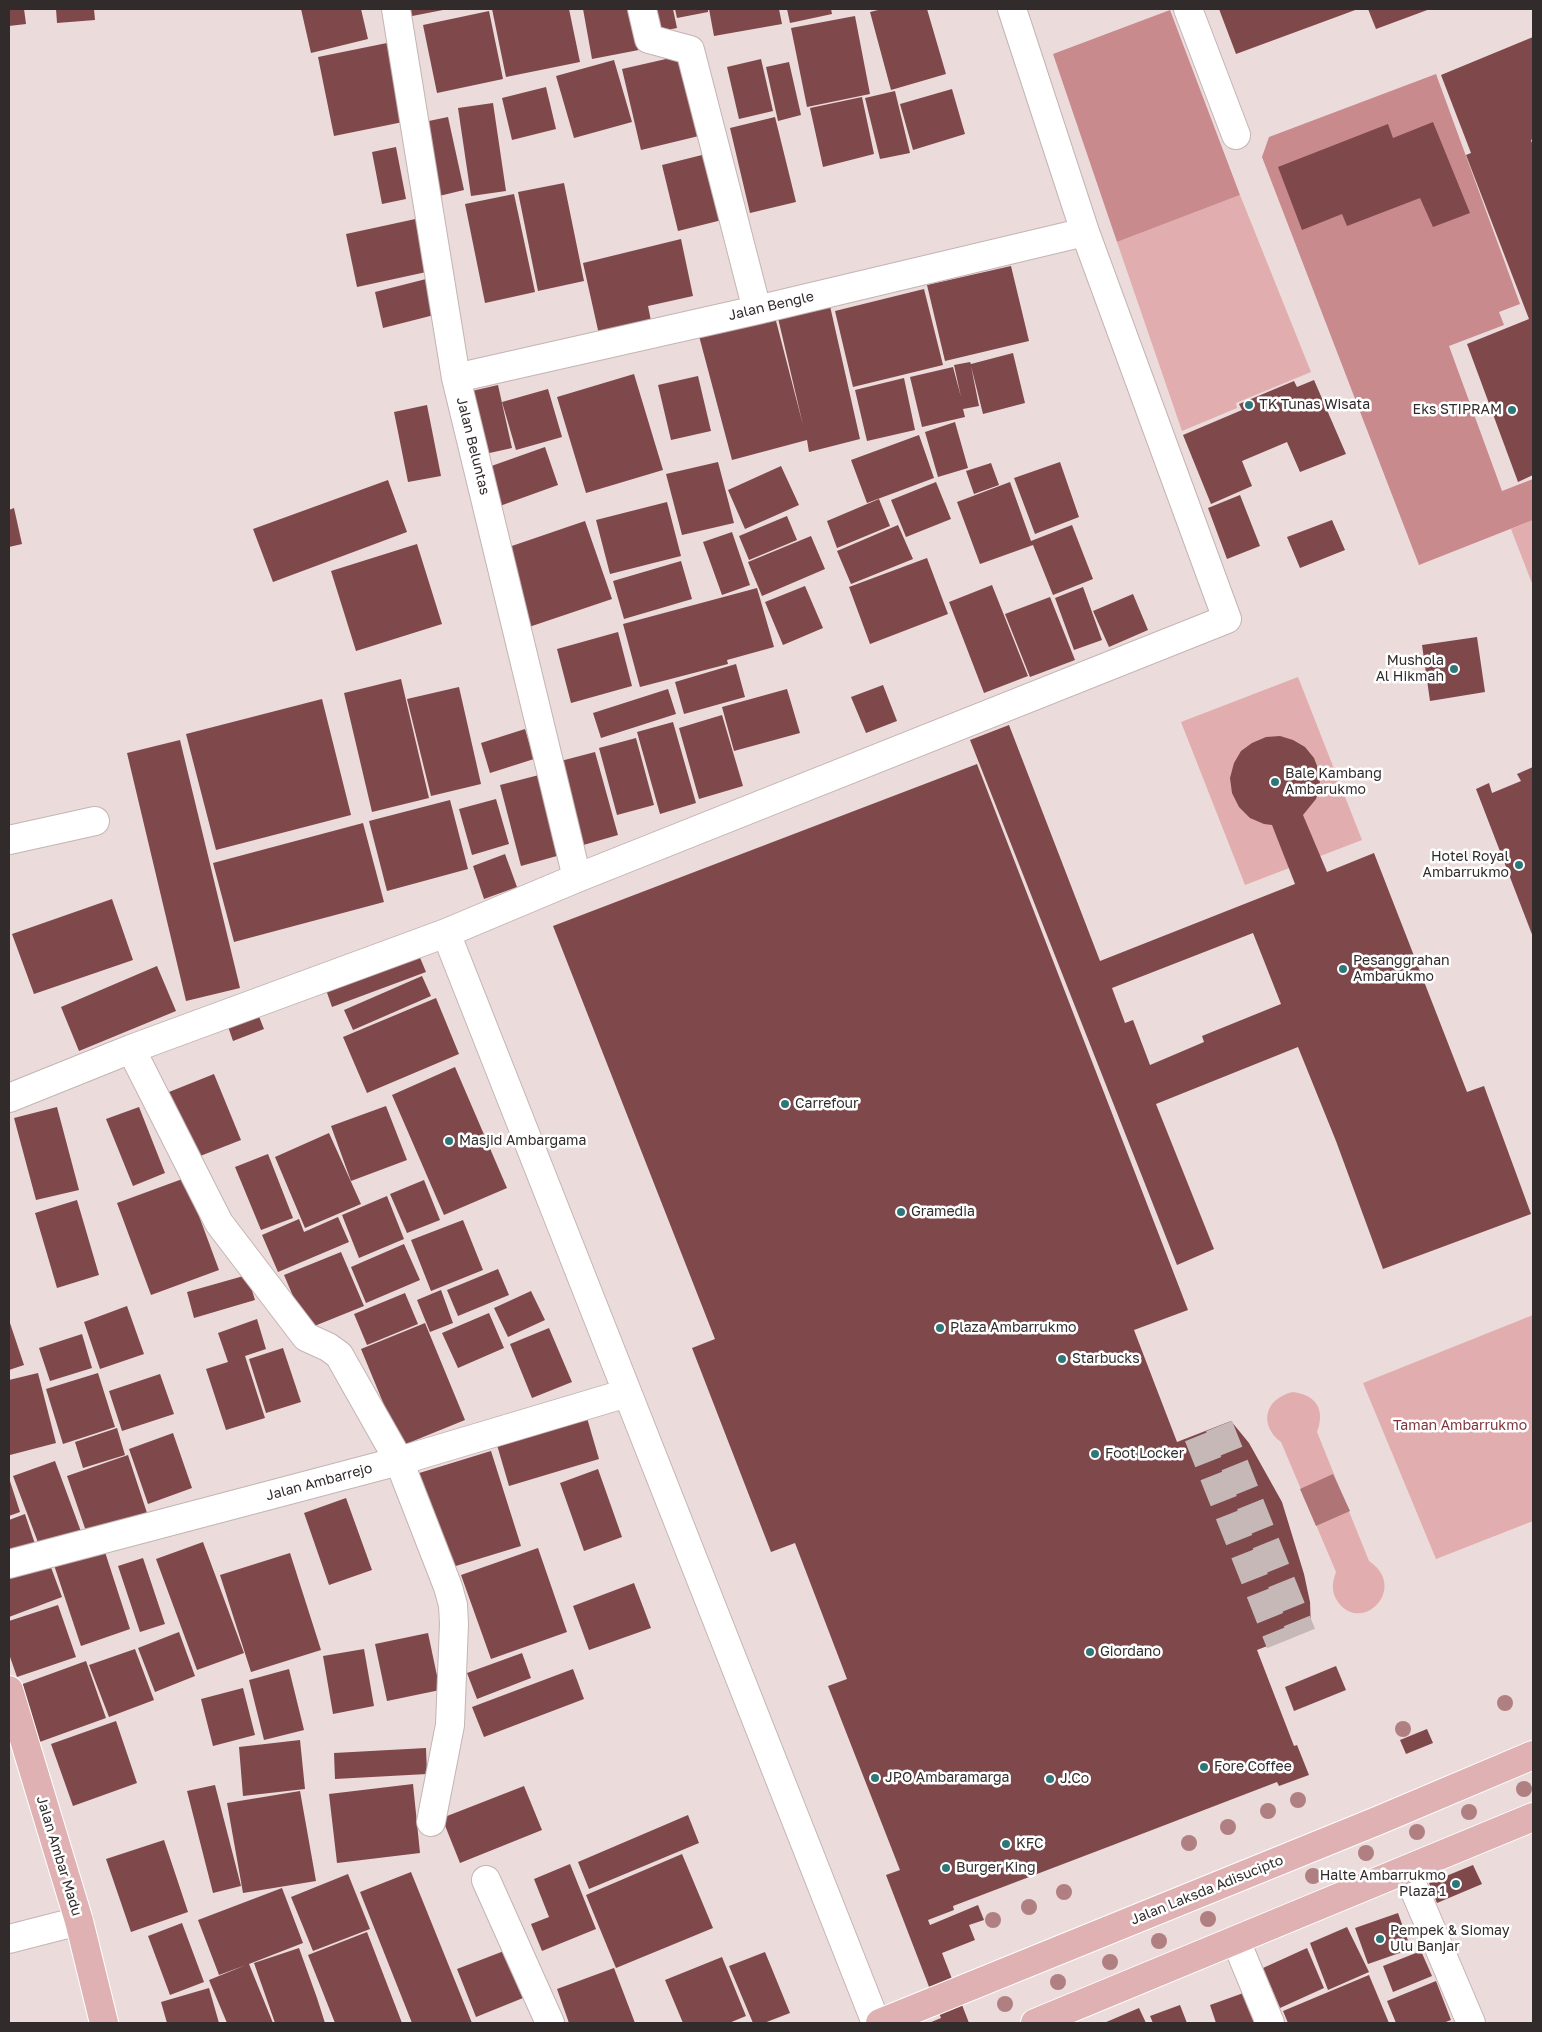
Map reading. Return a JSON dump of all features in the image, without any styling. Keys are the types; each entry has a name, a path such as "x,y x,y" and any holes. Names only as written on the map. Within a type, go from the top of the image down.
{"main road":[{"name":"Jalan Ambar Madu","path":"9,1690 79,1921 104,2023"},
{"name":"Jalan Laksda Adisucipto","path":"878,2023 1377,1821 1533,1755"},
{"path":"1035,2023 1533,1817"}],"street":[{"name":"Jalan Beluntas","path":"396,9 456,378 577,878"},
{"path":"642,9 649,39 690,50 757,310"},
{"path":"9,1098 131,1049 446,933 577,878 1227,619 1085,232 1012,9"},
{"path":"1188,9 1236,135"},
{"name":"Jalan Bengle","path":"456,378 757,310 1085,232"},
{"path":"9,840 95,821"},
{"path":"446,933 878,2023"},
{"path":"131,1049 219,1223 306,1336 339,1355 399,1462 448,1587 454,1624 450,1725 431,1822"},
{"name":"Jalan Ambarrejo","path":"9,1564 399,1462 627,1393"},
{"path":"1406,1870 1471,2023"},
{"path":"486,1880 550,2023"},
{"path":"9,1939 79,1921"},
{"path":"1236,1941 1270,2023"}],"green space":[{"path":"1240,195 1311,372 1236,403 1237,408 1182,431 1117,242"},
{"path":"1533,520 1533,586 1511,529"},
{"path":"1298,677 1362,840 1245,885 1181,722"},
{"name":"Taman Ambarrukmo","path":"1533,1315 1533,1521 1436,1559 1363,1383"},
{"path":"1293,1392 1308,1396 1317,1405 1320,1417 1317,1432 1369,1561 1380,1572 1384,1583 1383,1595 1378,1604 1369,1611 1359,1613 1348,1611 1338,1602 1334,1595 1333,1587 1336,1572 1281,1442 1269,1428 1267,1420 1271,1406 1276,1400"}],"shaded area":[{"path":"1170,10 1240,195 1117,242 1053,54"},
{"path":"1436,74 1520,304 1499,312 1504,325 1449,346 1502,491 1533,479 1533,520 1419,565 1262,157 1269,137"},
{"path":"1333,1474 1350,1511 1316,1526 1300,1489"}],"building":[{"path":"9,9 24,9 26,24 9,26"},
{"path":"56,9 94,9 95,20 57,23"},
{"path":"301,9 361,9 368,39 311,53"},
{"path":"401,9 443,9 443,10 402,18"},
{"path":"492,9 569,9 580,62 506,77"},
{"path":"583,9 637,9 644,49 592,59"},
{"path":"648,9 673,9 677,28 652,33"},
{"path":"675,9 708,9 708,12 677,18"},
{"path":"709,9 779,9 782,24 714,36"},
{"path":"787,9 831,9 832,14 790,23"},
{"path":"882,9 927,9 946,74 891,90 870,12"},
{"path":"1219,9 1358,9 1236,54"},
{"path":"1368,9 1430,9 1376,29"},
{"path":"489,11 503,79 437,93 423,25"},
{"path":"855,16 870,94 807,107 791,28"},
{"path":"1533,37 1533,139 1531,140 1533,146 1533,475 1518,482 1467,344 1529,319 1466,155 1471,153 1441,75"},
{"path":"387,43 403,122 334,136 318,57"},
{"path":"688,54 707,134 641,150 622,69"},
{"path":"761,59 773,111 739,119 727,67"},
{"path":"614,60 632,122 574,138 556,76"},
{"path":"789,62 801,115 778,121 766,67"},
{"path":"546,87 556,129 512,140 502,98"},
{"path":"952,89 965,134 913,150 900,104"},
{"path":"895,91 910,153 880,159 865,98"},
{"path":"862,97 874,154 823,167 810,108"},
{"path":"493,103 506,191 471,196 458,108"},
{"path":"448,117 464,190 435,197 419,123"},
{"path":"775,117 796,202 750,213 730,128"},
{"path":"1433,122 1470,213 1433,227 1420,198 1347,226 1342,214 1302,230 1278,167 1388,124 1393,138"},
{"path":"396,147 406,199 382,204 372,152"},
{"path":"710,153 726,219 678,231 662,165"},
{"path":"564,183 584,281 538,291 518,192"},
{"path":"514,194 535,292 485,303 465,204"},
{"path":"420,218 431,271 357,287 346,234"},
{"path":"681,239 693,296 648,306 652,326 600,339 583,263"},
{"path":"1011,266 1029,341 945,361 927,285"},
{"path":"430,278 438,314 383,328 375,292"},
{"path":"924,289 943,365 853,387 835,311"},
{"path":"830,306 860,439 809,452 807,440 732,460 699,336 775,317 803,425 778,318"},
{"path":"1013,353 1025,403 983,414 971,366 979,406 963,409 965,417 922,427 910,377 953,367 961,397 954,365 970,362 971,364"},
{"path":"634,374 663,470 586,493 557,397"},
{"path":"698,376 711,431 671,440 658,385"},
{"path":"904,378 915,430 867,441 855,390"},
{"name":"TK Tunas Wisata","path":"1314,380 1346,454 1300,472 1287,442 1242,461 1252,486 1211,504 1183,435 1242,410 1239,404 1294,381 1297,387"},
{"path":"498,385 512,448 476,456 463,393"},
{"path":"548,389 562,437 516,450 502,402"},
{"path":"427,405 441,476 408,482 394,412"},
{"path":"955,422 968,468 938,477 925,432"},
{"path":"919,435 934,478 867,503 851,460"},
{"path":"545,447 558,485 497,507 483,469"},
{"path":"718,462 734,523 682,535 666,474"},
{"path":"1060,462 1079,517 1035,534 1014,478"},
{"path":"991,463 999,485 974,494 966,471"},
{"path":"781,466 799,505 745,529 728,490"},
{"path":"388,480 407,532 273,582 253,529"},
{"path":"936,482 951,519 906,537 891,500"},
{"path":"1010,482 1031,541 1072,525 1093,579 1053,595 1033,545 980,564 957,502"},
{"path":"1240,495 1260,546 1227,559 1208,508"},
{"path":"879,499 890,526 837,548 827,521"},
{"path":"667,502 681,556 610,574 596,520"},
{"path":"14,508 22,544 9,547 9,510"},
{"path":"787,516 797,540 749,560 739,536"},
{"path":"1332,520 1345,550 1300,568 1287,537"},
{"path":"585,521 612,599 529,627 503,549"},
{"path":"898,525 913,559 851,584 837,551"},
{"path":"732,532 750,585 722,595 703,542"},
{"path":"811,536 825,569 762,596 748,562"},
{"path":"417,544 442,624 356,651 331,571"},
{"path":"927,558 948,614 870,644 849,587"},
{"path":"681,561 692,599 624,619 613,581"},
{"path":"992,585 1028,676 984,693 949,602"},
{"path":"805,586 823,628 783,645 765,602"},
{"path":"1083,587 1102,640 1074,650 1055,598"},
{"path":"757,588 774,647 727,660 728,664 640,687 623,624"},
{"path":"1133,594 1148,630 1109,647 1093,611"},
{"path":"1050,597 1075,660 1030,677 1005,614"},
{"path":"618,632 632,686 571,703 557,649"},
{"name":"Mushola Al Hikmah","path":"1477,637 1485,692 1430,701 1422,645"},
{"path":"736,664 745,697 684,714 675,682"},
{"path":"401,679 429,798 372,812 344,693"},
{"path":"883,685 897,721 866,733 851,697"},
{"path":"459,687 481,784 431,796 407,699"},
{"path":"668,689 676,714 601,738 593,713"},
{"path":"787,689 800,733 734,751 722,707"},
{"path":"322,699 351,815 216,850 186,734"},
{"path":"722,715 743,786 699,799 679,728"},
{"path":"673,722 696,803 660,814 637,732"},
{"path":"1009,725 1100,961 1295,884 1272,825 1250,818 1239,807 1232,793 1230,778 1234,763 1241,751 1252,743 1266,737 1280,736 1293,740 1305,747 1314,758 1319,771 1320,786 1316,799 1303,815 1327,872 1374,853 1467,1092 1484,1086 1531,1214 1383,1269 1336,1141 1298,1047 1156,1104 1214,1249 1177,1265 970,740","holes":["1253,933 1281,1004 1202,1036 1204,1042 1150,1065 1133,1020 1125,1023 1112,988"]},
{"path":"525,729 534,759 490,773 481,743"},
{"path":"636,738 654,805 617,815 599,748"},
{"path":"180,740 240,988 186,1001 127,753"},
{"path":"595,752 618,835 580,846 557,762"},
{"path":"977,764 1188,1310 1134,1330 1177,1442 1231,1421 1249,1443 1282,1502 1304,1574 1310,1602 1311,1629 1257,1650 1294,1746 1297,1745 1309,1775 1279,1786 1277,1782 953,1906 954,1910 928,1920 930,1925 978,1905 984,1920 969,1925 975,1940 942,1953 969,2023 929,2023 941,2018 886,1875 900,1870 828,1686 847,1679 795,1543 771,1552 692,1348 715,1339 553,926"},
{"name":"Hotel Royal Ambarrukmo","path":"1533,767 1533,937 1476,789 1489,783 1492,793 1521,781 1517,774"},
{"path":"543,774 564,854 521,866 500,785"},
{"path":"496,799 509,844 472,855 459,809"},
{"path":"450,800 468,869 387,891 369,821"},
{"path":"363,823 384,902 234,942 213,863"},
{"path":"505,854 517,887 484,899 473,866"},
{"path":"112,899 133,960 34,994 12,934"},
{"path":"416,948 426,972 332,1007 324,984"},
{"path":"157,966 176,1011 79,1051 61,1007"},
{"path":"422,976 431,996 353,1030 344,1010"},
{"path":"436,998 459,1054 367,1093 343,1037"},
{"path":"254,1004 264,1029 233,1041 224,1015"},
{"name":"Masjid Ambargama","path":"455,1067 507,1188 444,1215 392,1095"},
{"path":"214,1074 241,1140 190,1160 164,1094"},
{"path":"386,1106 407,1160 351,1181 331,1126"},
{"path":"57,1107 79,1190 36,1200 14,1118"},
{"path":"139,1107 165,1173 133,1186 106,1119"},
{"path":"329,1133 361,1204 305,1228 275,1157"},
{"path":"268,1154 293,1218 261,1230 235,1167"},
{"path":"185,1178 219,1270 151,1295 117,1203"},
{"path":"424,1180 440,1220 407,1233 390,1194"},
{"path":"387,1196 404,1239 359,1258 342,1215"},
{"path":"77,1200 99,1275 57,1288 35,1213"},
{"path":"338,1217 349,1242 278,1272 262,1235 299,1219 304,1232"},
{"path":"463,1220 483,1270 431,1291 411,1240"},
{"path":"404,1244 420,1280 366,1303 351,1267"},
{"path":"341,1252 364,1306 307,1329 284,1275"},
{"path":"498,1269 509,1295 458,1316 447,1290"},
{"path":"247,1275 255,1300 194,1318 187,1292"},
{"path":"441,1290 453,1323 430,1332 417,1300"},
{"path":"531,1291 545,1320 508,1337 494,1308"},
{"path":"405,1293 418,1324 367,1345 354,1314"},
{"path":"127,1306 144,1354 100,1369 84,1322"},
{"path":"489,1313 504,1348 458,1368 442,1333"},
{"path":"257,1319 266,1349 245,1356 265,1418 226,1430 206,1369 228,1362 218,1333"},
{"path":"9,1320 24,1365 9,1370"},
{"path":"425,1323 465,1420 401,1446 361,1349"},
{"path":"549,1328 572,1382 532,1398 510,1344"},
{"path":"82,1334 92,1368 50,1381 39,1348"},
{"path":"283,1348 301,1402 266,1413 249,1359"},
{"path":"38,1373 56,1443 10,1455 9,1380"},
{"path":"98,1373 115,1427 63,1444 46,1389"},
{"path":"160,1374 174,1414 122,1431 109,1391"},
{"path":"587,1418 599,1459 509,1486 497,1445"},
{"path":"117,1428 125,1455 83,1468 75,1442"},
{"path":"173,1433 192,1488 148,1504 129,1449"},
{"path":"491,1451 521,1546 446,1569 416,1474"},
{"path":"128,1455 148,1516 88,1537 67,1476"},
{"path":"55,1461 83,1537 42,1553 13,1476"},
{"path":"598,1469 622,1537 584,1551 560,1483"},
{"path":"9,1478 20,1512 9,1516"},
{"path":"346,1498 372,1570 329,1585 304,1513"},
{"path":"25,1514 37,1550 9,1560 9,1520"},
{"path":"203,1542 244,1653 197,1670 156,1559"},
{"path":"538,1548 567,1632 491,1659 461,1575"},
{"path":"104,1549 130,1629 81,1646 54,1565"},
{"path":"290,1553 321,1650 251,1672 220,1575"},
{"path":"143,1558 165,1624 140,1632 118,1566"},
{"path":"49,1562 62,1597 9,1617 9,1577"},
{"path":"634,1583 651,1628 589,1650 573,1606"},
{"path":"58,1605 76,1657 17,1677 9,1654 9,1621"},
{"path":"179,1632 195,1676 155,1692 138,1648"},
{"path":"428,1633 440,1690 387,1701 375,1644"},
{"path":"135,1649 154,1700 109,1717 89,1665"},
{"path":"364,1649 374,1706 333,1714 323,1656"},
{"path":"522,1653 531,1678 477,1699 467,1673"},
{"path":"86,1661 106,1718 23,1748 9,1689"},
{"path":"1336,1666 1346,1690 1294,1711 1285,1687"},
{"path":"289,1669 304,1730 264,1740 249,1680"},
{"path":"573,1669 584,1699 484,1737 472,1707"},
{"path":"243,1688 255,1735 213,1746 201,1699"},
{"path":"116,1721 137,1783 73,1806 51,1744"},
{"path":"1427,1729 1433,1743 1406,1754 1400,1740"},
{"path":"300,1740 305,1789 243,1796 239,1747"},
{"path":"426,1748 427,1774 335,1779 334,1753"},
{"path":"413,1784 420,1853 337,1863 329,1794"},
{"path":"215,1785 241,1886 213,1893 187,1791"},
{"path":"524,1786 542,1830 460,1863 442,1818"},
{"path":"300,1791 316,1881 243,1893 227,1803"},
{"path":"688,1815 699,1843 589,1889 578,1862"},
{"path":"164,1840 188,1912 131,1932 106,1859"},
{"path":"682,1854 713,1928 616,1968 586,1895"},
{"path":"570,1864 596,1929 542,1951 531,1924 549,1917 534,1879"},
{"name":"Halte Ambarrukmo Plaza 1","path":"1473,1865 1482,1884 1437,1903 1429,1883"},
{"path":"411,1872 472,2023 412,2023 360,1892"},
{"path":"348,1874 370,1929 313,1951 291,1897"},
{"path":"282,1888 303,1943 249,1964 273,2023 227,2023 209,1980 246,1965 219,1975 198,1920"},
{"path":"1398,1913 1411,1949 1368,1964 1355,1928"},
{"path":"182,1923 204,1982 170,1995 148,1936"},
{"path":"1347,1927 1369,1972 1328,1990 1310,1943"},
{"path":"367,1932 402,2023 335,2023 308,1955"},
{"path":"299,1948 325,2023 275,2023 254,1963"},
{"path":"1307,1948 1324,1988 1280,2008 1263,1968"},
{"path":"504,1951 523,1998 476,2017 457,1969"},
{"path":"1421,1951 1432,1976 1393,1992 1383,1966"},
{"path":"765,1952 790,2013 764,2023 753,2023 729,1966"},
{"path":"722,1957 746,2016 729,2023 683,2023 665,1980"},
{"path":"614,1968 635,2023 569,2023 557,1989"},
{"path":"1369,1975 1389,2023 1288,2023 1283,2011"},
{"path":"1436,1981 1451,2020 1443,2023 1396,2023 1387,2001"},
{"path":"209,1988 219,2023 167,2023 161,2002"},
{"path":"1249,1991 1260,2023 1216,2023 1210,2005"},
{"path":"1180,2005 1187,2023 1153,2023 1150,2016"},
{"path":"1139,2008 1146,2023 1104,2023"}],"tunnel":[{"path":"1219,1426 1302,1634"},
{"path":"1198,1436 1280,1643"}],"place":[{"name":"TK Tunas Wisata","path":"1249,405"},
{"name":"Eks STIPRAM","path":"1512,410"},
{"name":"Mushola Al Hikmah","path":"1454,669"},
{"name":"Bale Kambang Ambarukmo","path":"1275,782"},
{"name":"Hotel Royal Ambarrukmo","path":"1519,865"},
{"name":"Pesanggrahan Ambarukmo","path":"1343,969"},
{"name":"Carrefour","path":"785,1104"},
{"name":"Masjid Ambargama","path":"449,1141"},
{"name":"Gramedia","path":"901,1212"},
{"name":"Plaza Ambarrukmo","path":"940,1328"},
{"name":"Starbucks","path":"1062,1359"},
{"name":"Foot Locker","path":"1095,1454"},
{"name":"Giordano","path":"1090,1652"},
{"name":"Fore Coffee","path":"1204,1767"},
{"name":"JPO Ambaramarga","path":"875,1778"},
{"name":"J.Co","path":"1050,1779"},
{"name":"KFC","path":"1006,1844"},
{"name":"Burger King","path":"946,1868"},
{"name":"Halte Ambarrukmo Plaza 1","path":"1456,1884"},
{"name":"Pempek & Siomay Ulu Banjar","path":"1380,1939"}]}
